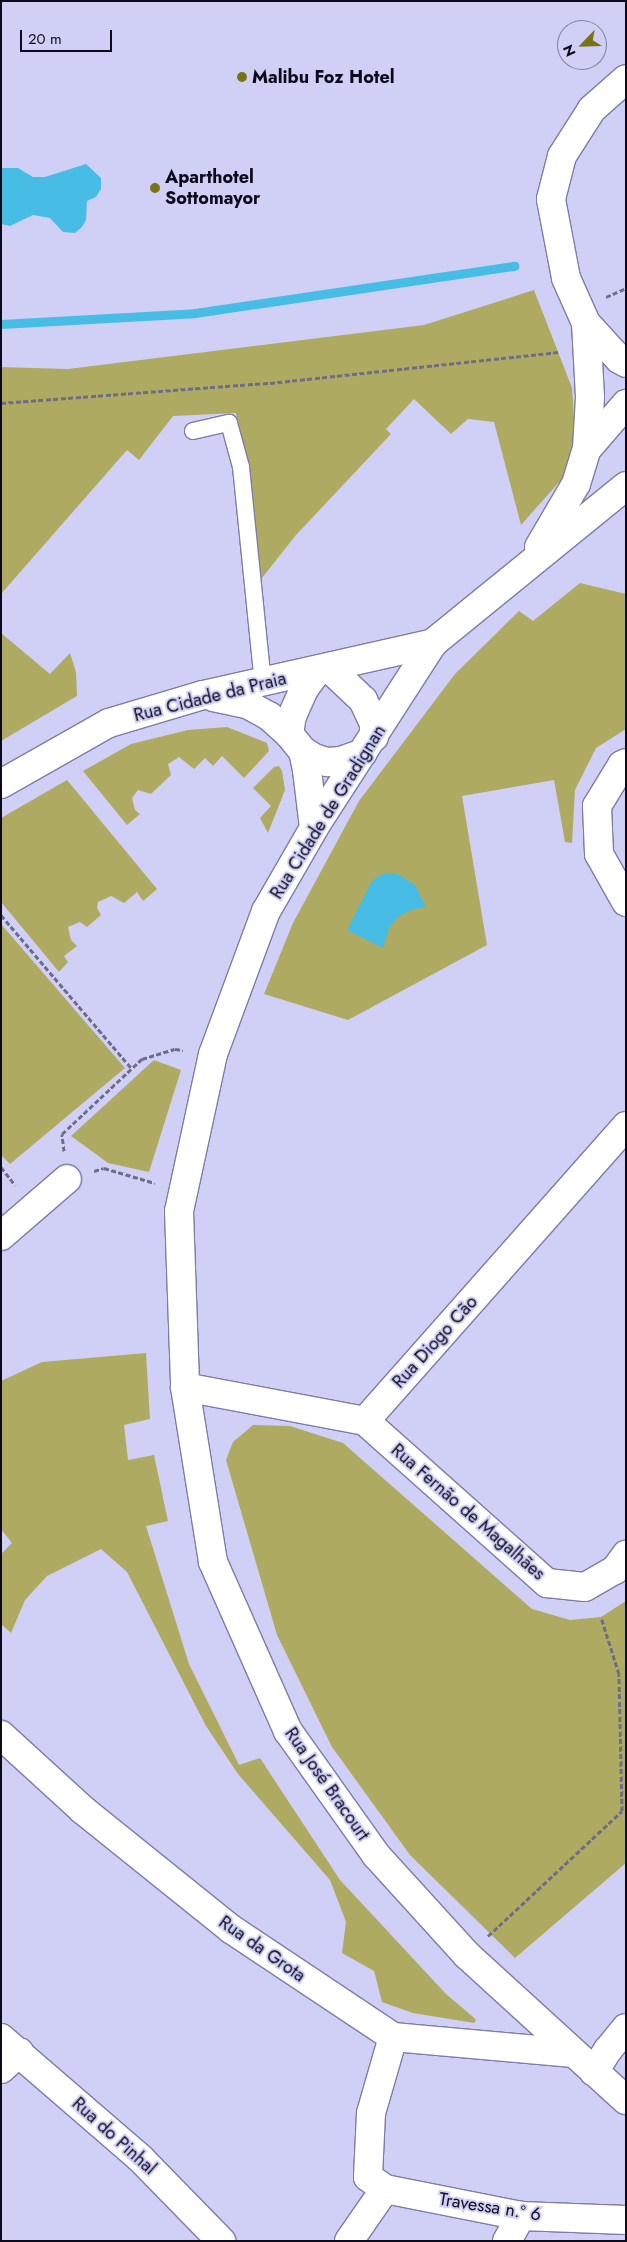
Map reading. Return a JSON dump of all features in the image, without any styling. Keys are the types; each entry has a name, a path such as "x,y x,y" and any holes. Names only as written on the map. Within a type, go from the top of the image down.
{"street":[{"path":"529,564 576,484 588,449 590,397 586,336 566,278 552,199 562,156 592,108 626,79"},
{"path":"586,336 626,363"},
{"path":"588,449 626,404"},
{"name":"Rua Cidade de Gradignan","path":"184,1349 179,1211 209,1067 266,911 314,828 433,643 626,486"},
{"name":"Rua Cidade da Praia","path":"1,784 108,723 203,695 433,643"},
{"path":"203,695 246,704 269,716 296,743 314,758 327,762 341,761 368,745 374,724 363,700 323,669 304,689 292,716 296,743 307,770 314,828"},
{"path":"626,763 622,764 596,806 599,854 626,902"},
{"name":"Rua Diogo Cão","path":"365,1421 626,1126"},
{"path":"1,1236 67,1179"},
{"name":"Rua José Bracourt","path":"184,1349 185,1387 213,1562 288,1731 376,1854 468,1955 626,2100"},
{"path":"185,1387 365,1421"},
{"name":"Rua Fernão de Magalhães","path":"365,1421 547,1583 586,1587 615,1570 626,1555"},
{"name":"Rua da Grota","path":"1,1735 83,1810 231,1929 393,2037 573,2053"},
{"path":"594,2072 608,2050 626,2028"},
{"path":"349,2241 385,2189 368,2177 371,2113 393,2037"},
{"name":"Rua do Pinhal","path":"7,2053 141,2159 221,2241"},
{"name":"Travessa n.º 6","path":"385,2189 521,2216 626,2220"},
{"path":"507,2241 521,2216"}],"lane":[{"path":"193,431 230,423 241,467 263,682"}],"path":[{"path":"1,403 270,383 586,336"},
{"path":"1,915 132,1069"},
{"path":"62,1134 142,1059 175,1049"},
{"path":"104,1168 151,1182"},
{"path":"468,1955 622,1811 619,1674 601,1617"}],"shaded area":[{"path":"534,290 572,388 577,462 521,525 494,422 468,419 451,434 414,399 386,429 391,434 296,535 258,583 236,413 173,416 139,460 127,450 1,594 1,367 68,369 424,325"},
{"path":"580,583 626,594 626,729 596,748 575,790 572,843 565,842 554,780 462,796 487,945 348,1020 264,994 293,923 359,801 455,674 519,611 533,621"},
{"path":"1,633 50,674 70,653 76,672 77,696 1,741"},
{"path":"227,727 267,743 269,751 244,778 222,756 213,766 205,758 194,769 179,757 168,764 171,775 151,794 138,790 132,798 135,810 140,814 127,825 83,771 131,744 188,730"},
{"path":"279,766 282,771 285,790 268,833 260,818 271,806 253,788 274,767"},
{"path":"67,780 157,889 143,901 137,892 124,903 111,896 98,902 97,908 101,915 87,927 80,922 68,927 71,940 77,946 64,956 68,962 59,972 1,902 1,818"},
{"path":"1,924 125,1068 10,1164 1,1155"},
{"path":"154,1060 181,1070 149,1172 108,1163 71,1136"},
{"path":"146,1353 150,1419 124,1425 128,1460 154,1455 168,1521 146,1526 189,1664 239,1765 260,1758 340,1880 446,1994 476,2020 474,2023 413,2013 382,2002 374,1971 342,1953 346,1922 330,1880 238,1774 206,1726 127,1572 101,1549 47,1576 25,1600 11,1633 1,1624 1,1554 12,1543 1,1529 1,1381 42,1362"},
{"path":"253,1425 290,1426 343,1443 532,1609 570,1620 601,1617 626,1601 626,1863 515,1958 410,1855 332,1747 277,1635 226,1460 233,1442"}],"water":[{"path":"86,164 101,178 101,189 96,197 87,201 86,220 75,233 63,232 50,218 33,215 10,226 1,224 1,168 18,168 33,177 45,177"},
{"path":"396,873 415,885 426,907 411,910 398,917 389,928 383,948 347,930 372,881 382,874"}],"waterway":[{"path":"1,324 195,313 515,266"}],"place":[{"name":"Malibu Foz Hotel","path":"242,77"},
{"name":"Aparthotel Sottomayor","path":"155,188"}]}
